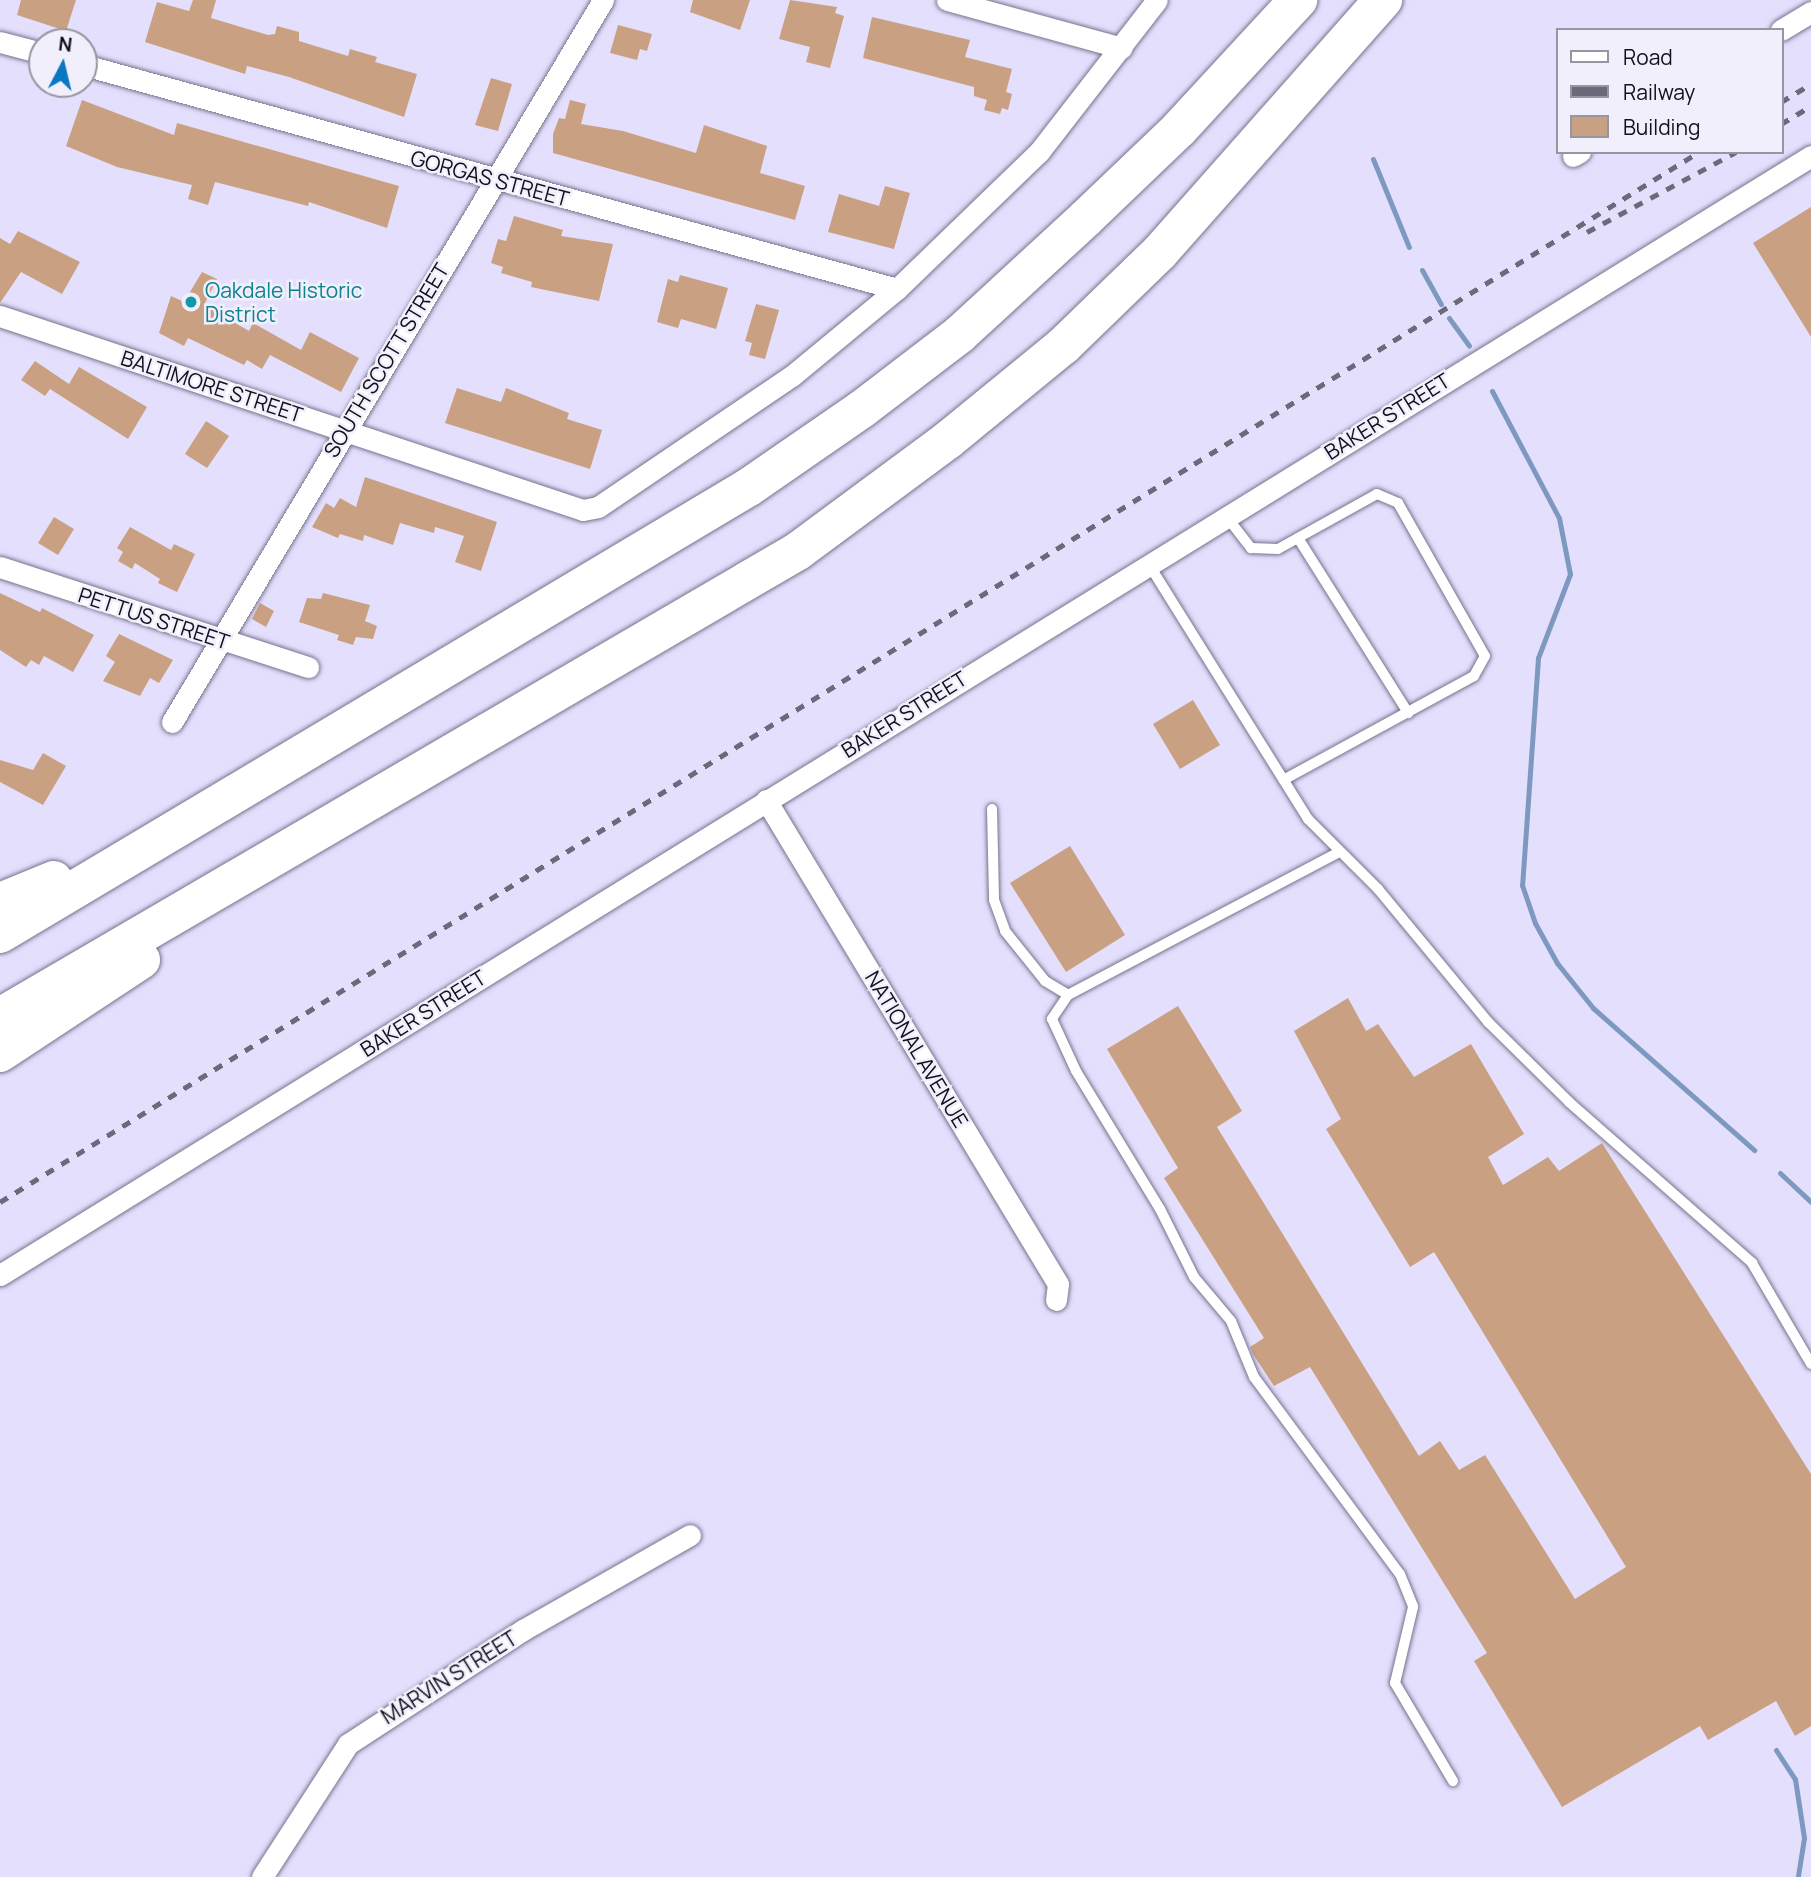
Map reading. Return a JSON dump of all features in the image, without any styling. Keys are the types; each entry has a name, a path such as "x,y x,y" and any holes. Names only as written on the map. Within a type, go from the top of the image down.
{"highway":[{"path":"0,934 749,488 862,410 960,334 1086,218 1179,129 1298,0"},
{"path":"0,1017 797,551 948,440 1063,346 1160,252 1383,0"},
{"path":"0,902 164,838"},
{"path":"0,1053 130,972 198,902"}],"street":[{"name":"SOUTH SCOTT STREET","path":"172,722 603,0"},
{"path":"947,0 1122,48"},
{"path":"897,289 1039,152 1157,0"},
{"path":"1783,29 1811,12"},
{"path":"0,42 28,50"},
{"name":"GORGAS STREET","path":"98,69 897,289"},
{"name":"BAKER STREET","path":"0,1275 1811,156"},
{"name":"BALTIMORE STREET","path":"0,316 583,510 598,508 671,461 793,375 897,289"},
{"name":"PETTUS STREET","path":"0,568 308,667"},
{"name":"NATIONAL AVENUE","path":"766,800 1058,1284 1056,1300"},
{"name":"MARVIN STREET","path":"262,1877 348,1744 523,1630 690,1535"}],"lane":[{"path":"1225,516 1251,548 1278,549 1377,494 1398,503 1485,656 1474,676 1283,780"},
{"path":"1298,538 1408,713"},
{"path":"1148,564 1307,819 1337,853 1378,889 1488,1022 1569,1102 1752,1263 1811,1364"},
{"path":"992,809 994,900 1005,931 1045,981 1068,995"},
{"path":"1337,853 1068,995 1052,1019 1076,1071 1160,1209 1194,1277 1231,1321 1254,1377 1400,1574 1413,1607 1395,1683 1453,1781"}],"building":[{"path":"21,0 76,0 67,28 57,28 17,15"},
{"path":"193,0 216,0 211,18 268,35 275,34 277,26 299,32 299,41 348,56 350,49 377,57 375,62 417,74 404,117 289,77 247,66 245,74 145,42 157,2 189,11"},
{"path":"693,0 750,0 740,30 690,12"},
{"path":"790,0 837,7 835,13 844,16 830,68 806,62 810,47 779,39"},
{"path":"872,17 970,40 965,57 1012,69 1006,92 1012,94 1008,110 1002,108 1000,114 984,110 987,100 974,96 974,87 863,58"},
{"path":"618,25 652,34 647,51 640,49 637,60 610,53"},
{"path":"491,78 512,84 498,131 475,125"},
{"path":"82,100 174,135 177,123 399,186 387,228 309,202 308,206 215,182 208,205 188,199 192,185 117,167 66,146"},
{"path":"570,100 586,104 581,124 623,131 696,153 704,125 767,146 760,173 805,186 795,220 553,153 553,134 559,118 565,119"},
{"path":"885,186 910,193 894,249 828,232 839,194 879,206"},
{"path":"1811,207 1811,337 1753,243"},
{"path":"514,216 563,230 561,236 613,244 599,301 531,287 532,282 501,273 503,267 491,263 498,239 506,241"},
{"path":"18,231 80,262 62,294 21,272 0,303 0,238 10,244"},
{"path":"202,272 217,279 204,305 249,331 253,323 301,350 310,332 359,358 341,392 270,355 262,369 247,360 244,365 188,338 184,346 159,333 171,296 184,302"},
{"path":"680,275 728,288 716,329 681,319 678,328 657,322 668,279 678,282"},
{"path":"756,304 779,310 765,359 749,355 752,343 745,341"},
{"path":"35,361 69,384 79,367 147,407 128,439 50,389 45,396 21,380"},
{"path":"457,388 501,402 506,388 569,413 567,419 602,430 590,469 445,423"},
{"path":"206,421 229,436 207,468 185,454"},
{"path":"365,477 497,522 481,571 455,562 464,536 435,527 434,533 400,523 393,545 364,535 363,541 340,534 338,538 312,527 326,503 334,508 340,498 356,507"},
{"path":"54,517 74,529 58,555 38,543"},
{"path":"130,527 171,550 174,544 195,554 177,592 158,583 160,579 135,563 132,569 118,561 123,552 117,548"},
{"path":"0,593 40,612 42,608 94,635 73,672 44,656 39,665 31,660 26,667 0,650"},
{"path":"323,593 370,605 365,621 377,626 373,639 356,637 353,645 337,640 339,635 299,622 307,598 321,599"},
{"path":"260,603 274,611 266,627 252,619"},
{"path":"119,634 173,660 159,683 150,678 140,696 103,681 115,662 106,656"},
{"path":"1193,700 1220,745 1180,769 1153,724"},
{"path":"43,753 66,766 43,805 0,782 0,760 33,770"},
{"path":"1070,846 1125,935 1066,972 1010,883"},
{"path":"1348,998 1366,1031 1378,1024 1414,1077 1471,1044 1524,1134 1488,1157 1503,1185 1548,1157 1559,1171 1602,1143 1811,1474 1811,1726 1795,1736 1776,1701 1708,1740 1700,1726 1562,1807 1474,1661 1487,1653 1310,1367 1274,1386 1253,1354 1250,1347 1264,1338 1164,1178 1178,1168 1107,1049 1178,1006 1242,1111 1217,1127 1419,1456 1440,1441 1459,1470 1485,1455 1575,1599 1626,1567 1434,1252 1410,1267 1326,1129 1341,1119 1294,1031"}],"waterway":[{"path":"1373,159 1409,247"},
{"path":"1422,270 1441,304"},
{"path":"1449,318 1469,346"},
{"path":"1492,391 1559,518 1570,574 1538,658 1522,885 1535,923 1557,963 1593,1008 1754,1150"},
{"path":"1780,1173 1811,1202"},
{"path":"1776,1750 1795,1779 1804,1838 1798,1877"}],"railway":[{"path":"1783,101 1811,84"},
{"path":"1783,123 1811,106"},
{"path":"0,1202 1696,154"},
{"path":"1587,232 1732,154"}],"place":[{"name":"Oakdale Historic District","path":"191,302"}]}
